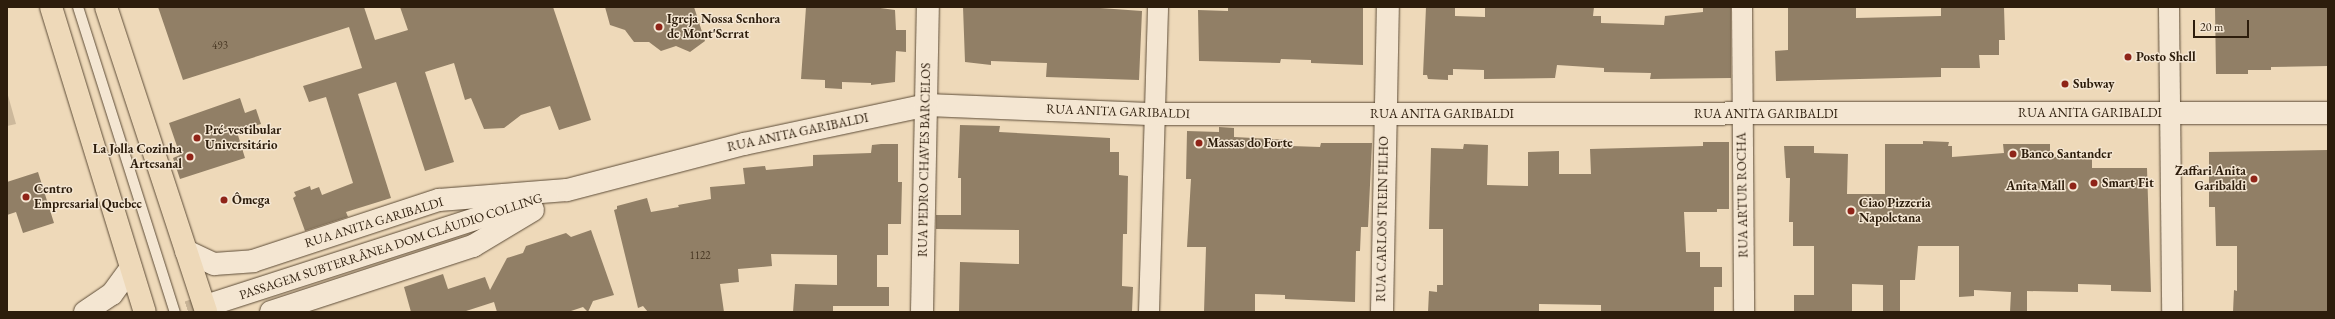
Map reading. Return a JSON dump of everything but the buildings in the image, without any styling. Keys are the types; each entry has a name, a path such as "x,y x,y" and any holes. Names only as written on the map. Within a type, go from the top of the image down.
{"main road":[{"path":"51,7 145,312"},
{"path":"106,7 186,251 210,308"},
{"name":"RUA PEDRO CHAVES BARCELOS","path":"922,312 928,7"},
{"name":"RUA CARLOS TREIN FILHO","path":"1382,312 1384,114 1388,7"},
{"name":"RUA ANITA GARIBALDI","path":"186,251 214,264 252,261 439,200 567,190 744,144 927,105 1155,114 2328,113"},
{"name":"RUA ANITA GARIBALDI","path":"271,312 473,246 567,190"},
{"name":"PASSAGEM SUBTERRÂNEA DOM CLÁUDIO COLLING","path":"210,308 567,190"},
{"path":"85,312 112,294 131,268"}],"street":[{"path":"1149,312 1158,7"},
{"name":"RUA ARTUR ROCHA","path":"1742,7 1744,312"},
{"path":"2169,7 2172,312"}],"lane":[{"path":"78,7 175,312"}],"shaded area":[{"path":"7,92 16,124 7,126"}],"tunnel":[{"path":"188,312 215,303"}],"place":[{"name":"Igreja Nossa Senhora de Mont'Serrat","path":"659,27"},
{"name":"Posto Shell","path":"2128,57"},
{"name":"Subway","path":"2065,84"},
{"name":"Pré-vestibular Universitário","path":"197,138"},
{"name":"Massas do Forte","path":"1199,143"},
{"name":"Banco Santander","path":"2013,154"},
{"name":"La Jolla Cozinha Artesanal","path":"190,157"},
{"name":"Zaffari Anita Garibaldi","path":"2254,179"},
{"name":"Smart Fit","path":"2094,183"},
{"name":"Anita Mall","path":"2073,186"},
{"name":"Centro Empresarial Quebec","path":"26,197"},
{"name":"Ômega","path":"224,200"},
{"name":"Ciao Pizzeria Napoletana","path":"1851,211"}]}
